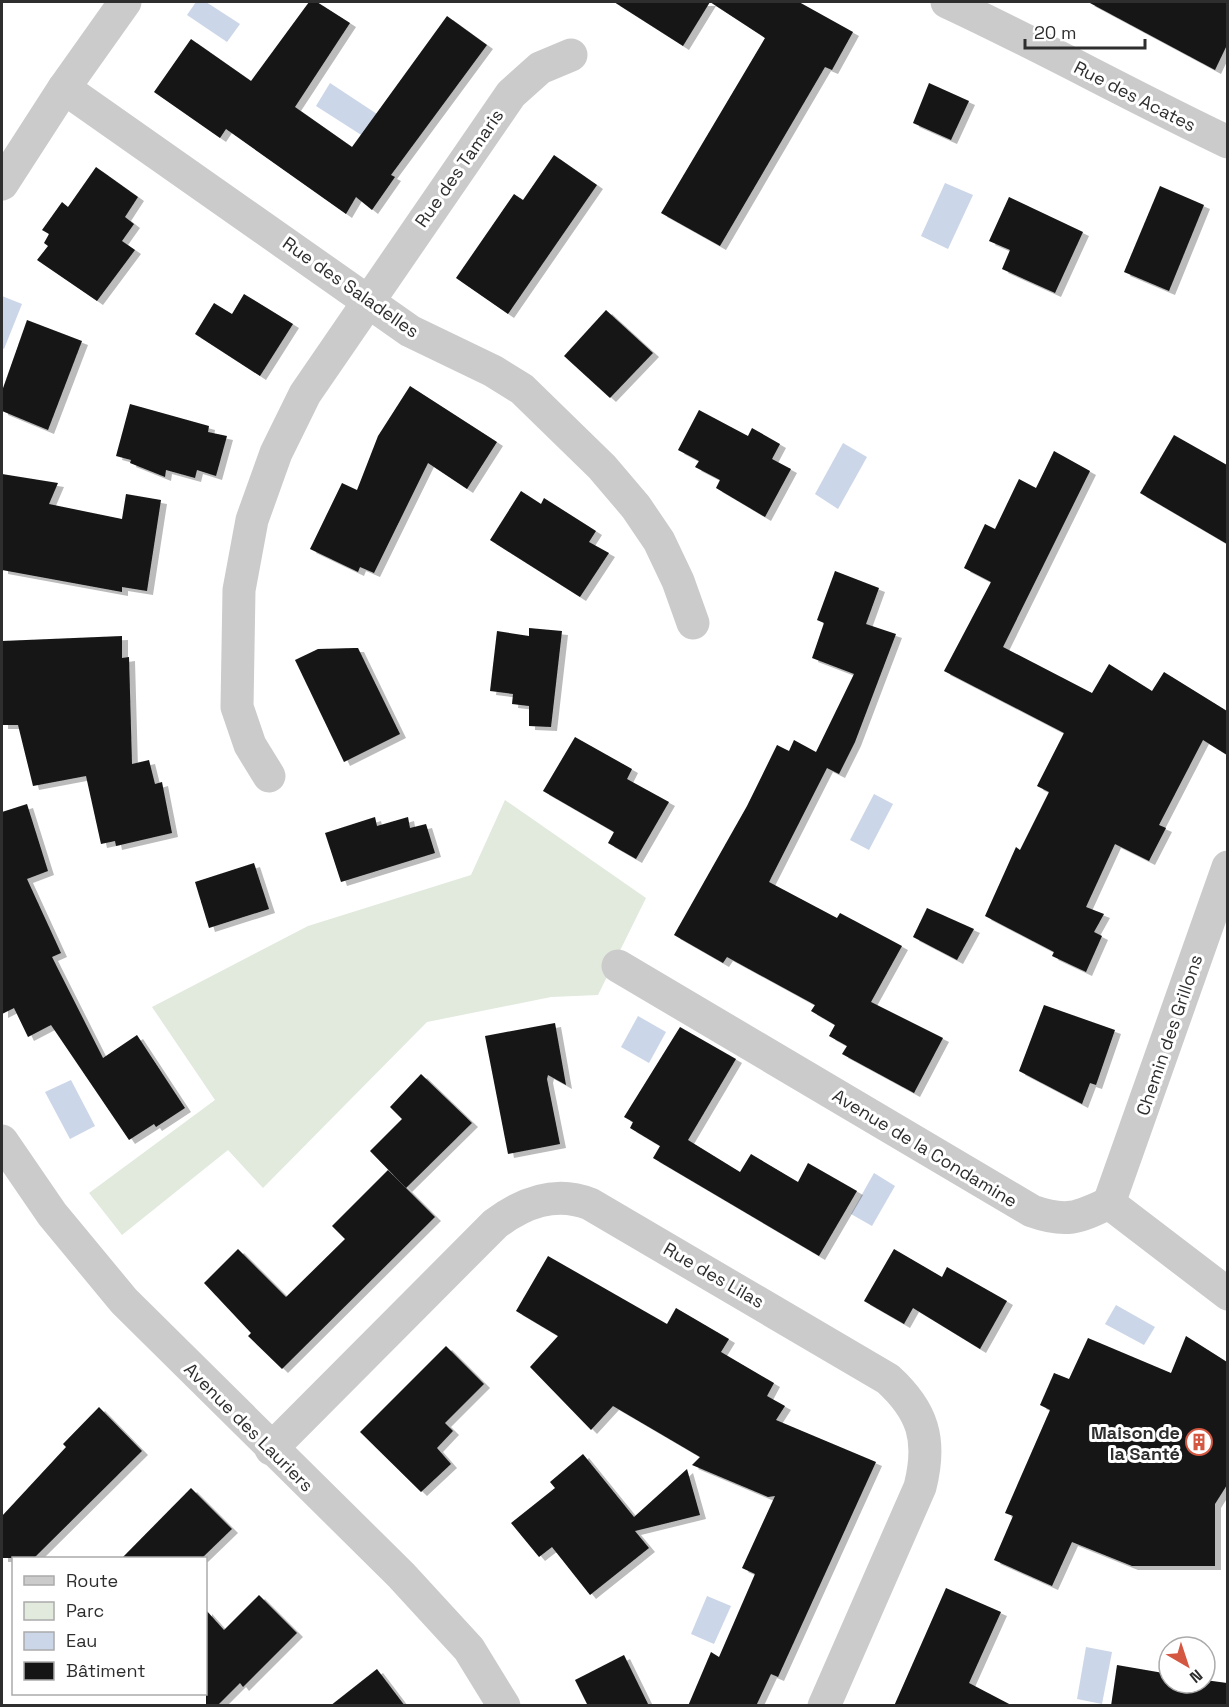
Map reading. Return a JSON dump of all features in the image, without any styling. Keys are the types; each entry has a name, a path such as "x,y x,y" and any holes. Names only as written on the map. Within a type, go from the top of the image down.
{"street":[{"path":"2,184 64,88 125,2"},
{"name":"Rue des Acates","path":"947,2 1017,34 1131,96 1227,142"},
{"name":"Rue des Tamaris","path":"269,776 250,745 237,707 239,590 252,520 276,453 305,393 511,94 540,68 571,55"},
{"name":"Rue des Saladelles","path":"64,88 410,331 494,371 522,389 554,417 602,467 636,507 659,541 678,581 693,623"},
{"name":"Chemin des Grillons","path":"1109,1203 1227,867"},
{"name":"Avenue de la Condamine","path":"618,966 1032,1211 1055,1220 1084,1216 1109,1203"},
{"name":"Avenue des Lauriers","path":"2,1141 52,1214 124,1301 271,1449 401,1575 469,1649 504,1706"},
{"name":"Rue des Lilas","path":"271,1449 495,1224 516,1208 539,1200 577,1199 590,1204 888,1379 906,1395 919,1416 926,1440 926,1466 920,1487 824,1706"},
{"path":"1109,1203 1227,1294"}],"green space":[{"path":"505,800 646,898 598,995 551,997 427,1022 263,1188 228,1150 122,1235 89,1193 215,1100 152,1007 308,926 471,875"}],"water":[{"path":"196,2 206,2 240,24 227,42 187,15"},
{"path":"330,83 380,116 366,138 316,106"},
{"path":"945,183 973,195 948,249 921,236"},
{"path":"2,296 22,304 4,349 2,348"},
{"path":"843,443 867,457 838,509 815,494"},
{"path":"874,794 893,804 869,850 850,840"},
{"path":"638,1016 666,1032 649,1063 621,1047"},
{"path":"71,1080 95,1126 70,1139 45,1092"},
{"path":"874,1173 895,1186 872,1226 851,1214"},
{"path":"1116,1305 1155,1327 1144,1345 1105,1324"},
{"path":"707,1596 731,1606 714,1644 691,1634"},
{"path":"1086,1647 1112,1652 1102,1704 1077,1699"}],"building":[{"path":"309,2 317,2 350,23 295,107 352,147 447,16 487,45 391,175 395,177 372,210 356,197 346,214 226,129 220,138 154,92 191,39 251,81"},
{"path":"614,2 710,2 683,46"},
{"path":"710,2 799,2 853,32 832,70 825,67 720,246 661,213 765,38"},
{"path":"1088,2 1227,2 1227,45 1215,70"},
{"path":"929,83 969,101 951,140 913,123"},
{"path":"554,155 597,185 508,314 456,278 514,194 523,200"},
{"path":"96,167 138,197 125,217 134,224 122,241 135,250 97,301 37,260 48,246 44,243 49,234 42,230 62,202 68,207"},
{"path":"1160,186 1204,205 1169,291 1124,272"},
{"path":"1009,197 1083,232 1055,293 1002,269 1010,250 989,241"},
{"path":"244,294 293,324 260,376 195,334 214,303 232,314"},
{"path":"606,310 653,353 610,398 564,356"},
{"path":"27,320 82,341 48,430 2,411 2,391"},
{"path":"410,386 497,442 467,489 428,463 374,573 360,567 358,572 310,549 342,483 357,490 378,436"},
{"path":"130,404 209,426 208,432 227,436 216,476 197,470 195,478 166,470 165,477 130,463 131,460 116,456"},
{"path":"699,410 748,436 752,428 780,444 772,459 791,469 765,517 716,488 720,480 695,467 699,461 678,450"},
{"path":"1174,435 1227,465 1227,544 1140,493"},
{"path":"1054,451 1090,471 1003,647 1092,693 1109,664 1152,691 1164,672 1227,711 1227,755 1203,740 1159,825 1166,828 1149,861 1115,844 1086,907 1104,914 1094,932 1102,936 1086,972 1052,956 1054,952 985,916 1016,847 1020,850 1049,792 1037,786 1064,733 944,671 991,582 964,568 985,524 995,529 1019,479 1036,488"},
{"path":"2,474 58,483 49,504 122,519 126,494 161,500 147,591 122,587 122,592 2,570"},
{"path":"521,491 541,504 544,498 596,531 589,542 609,553 580,597 490,540"},
{"path":"835,571 879,588 866,624 896,634 855,742 839,774 827,768 769,882 837,918 840,913 902,946 871,1002 943,1038 914,1093 842,1054 847,1046 829,1036 835,1025 811,1011 815,1005 727,957 723,963 674,935 747,806 777,745 789,751 794,740 816,752 854,674 812,658 824,623 817,620"},
{"path":"529,628 562,631 551,727 529,726 529,706 512,704 513,694 490,691 497,631 529,636"},
{"path":"122,636 122,658 129,657 132,764 149,760 155,784 162,782 172,833 116,846 115,841 101,844 86,776 33,786 18,725 2,725 2,641"},
{"path":"358,648 400,734 344,762 295,660 318,649"},
{"path":"575,737 632,769 627,779 669,802 636,859 608,843 614,832 543,791"},
{"path":"27,804 48,871 27,879 61,953 52,957 103,1058 137,1035 185,1108 156,1127 154,1124 129,1140 51,1025 28,1037 14,1008 2,1014 2,812"},
{"path":"375,817 377,826 408,817 410,828 426,824 435,853 341,882 325,833"},
{"path":"254,863 269,909 209,928 195,882"},
{"path":"927,908 974,929 957,960 913,937"},
{"path":"1044,1005 1115,1030 1096,1085 1090,1083 1082,1104 1019,1071"},
{"path":"555,1023 566,1085 548,1075 547,1079 560,1144 508,1154 485,1036"},
{"path":"680,1027 736,1059 688,1140 740,1172 751,1154 798,1182 808,1163 857,1191 819,1256 653,1158 660,1146 630,1128 633,1122 624,1117"},
{"path":"421,1074 472,1123 406,1188 370,1151 402,1119 390,1107"},
{"path":"388,1170 435,1217 282,1369 248,1336 251,1333 204,1283 238,1249 286,1297 345,1239 332,1226"},
{"path":"894,1249 942,1277 947,1267 1007,1301 980,1349 913,1308 904,1324 864,1301"},
{"path":"548,1256 667,1324 676,1308 729,1339 721,1352 774,1383 767,1396 785,1406 776,1420 876,1462 778,1677 771,1674 756,1706 688,1706 711,1652 719,1657 755,1574 742,1568 775,1496 768,1497 692,1465 700,1457 613,1406 591,1430 530,1367 558,1336 516,1311"},
{"path":"1186,1336 1227,1362 1227,1485 1215,1504 1215,1566 1132,1566 1072,1542 1052,1586 994,1560 1013,1516 1005,1513 1050,1410 1040,1405 1054,1373 1069,1379 1088,1338 1171,1373"},
{"path":"446,1346 484,1384 445,1423 453,1431 437,1448 451,1464 421,1492 360,1432"},
{"path":"99,1407 142,1451 35,1557 2,1558 2,1516 66,1447 63,1444"},
{"path":"583,1454 634,1517 687,1469 700,1515 635,1531 649,1548 590,1595 552,1547 539,1557 511,1523 555,1488 550,1482"},
{"path":"191,1488 232,1529 203,1557 123,1557"},
{"path":"946,1588 1001,1612 969,1683 1013,1706 894,1706"},
{"path":"259,1595 297,1633 243,1687 240,1683 217,1706 206,1706 207,1611 224,1630"},
{"path":"624,1655 649,1706 588,1706 575,1680"},
{"path":"1117,1665 1157,1672 1157,1695 1217,1695 1217,1682 1227,1683 1227,1706 1111,1706"},
{"path":"377,1669 405,1706 330,1706"}],"place":[{"name":"Maison de la Santé","path":"1199,1442"}]}
